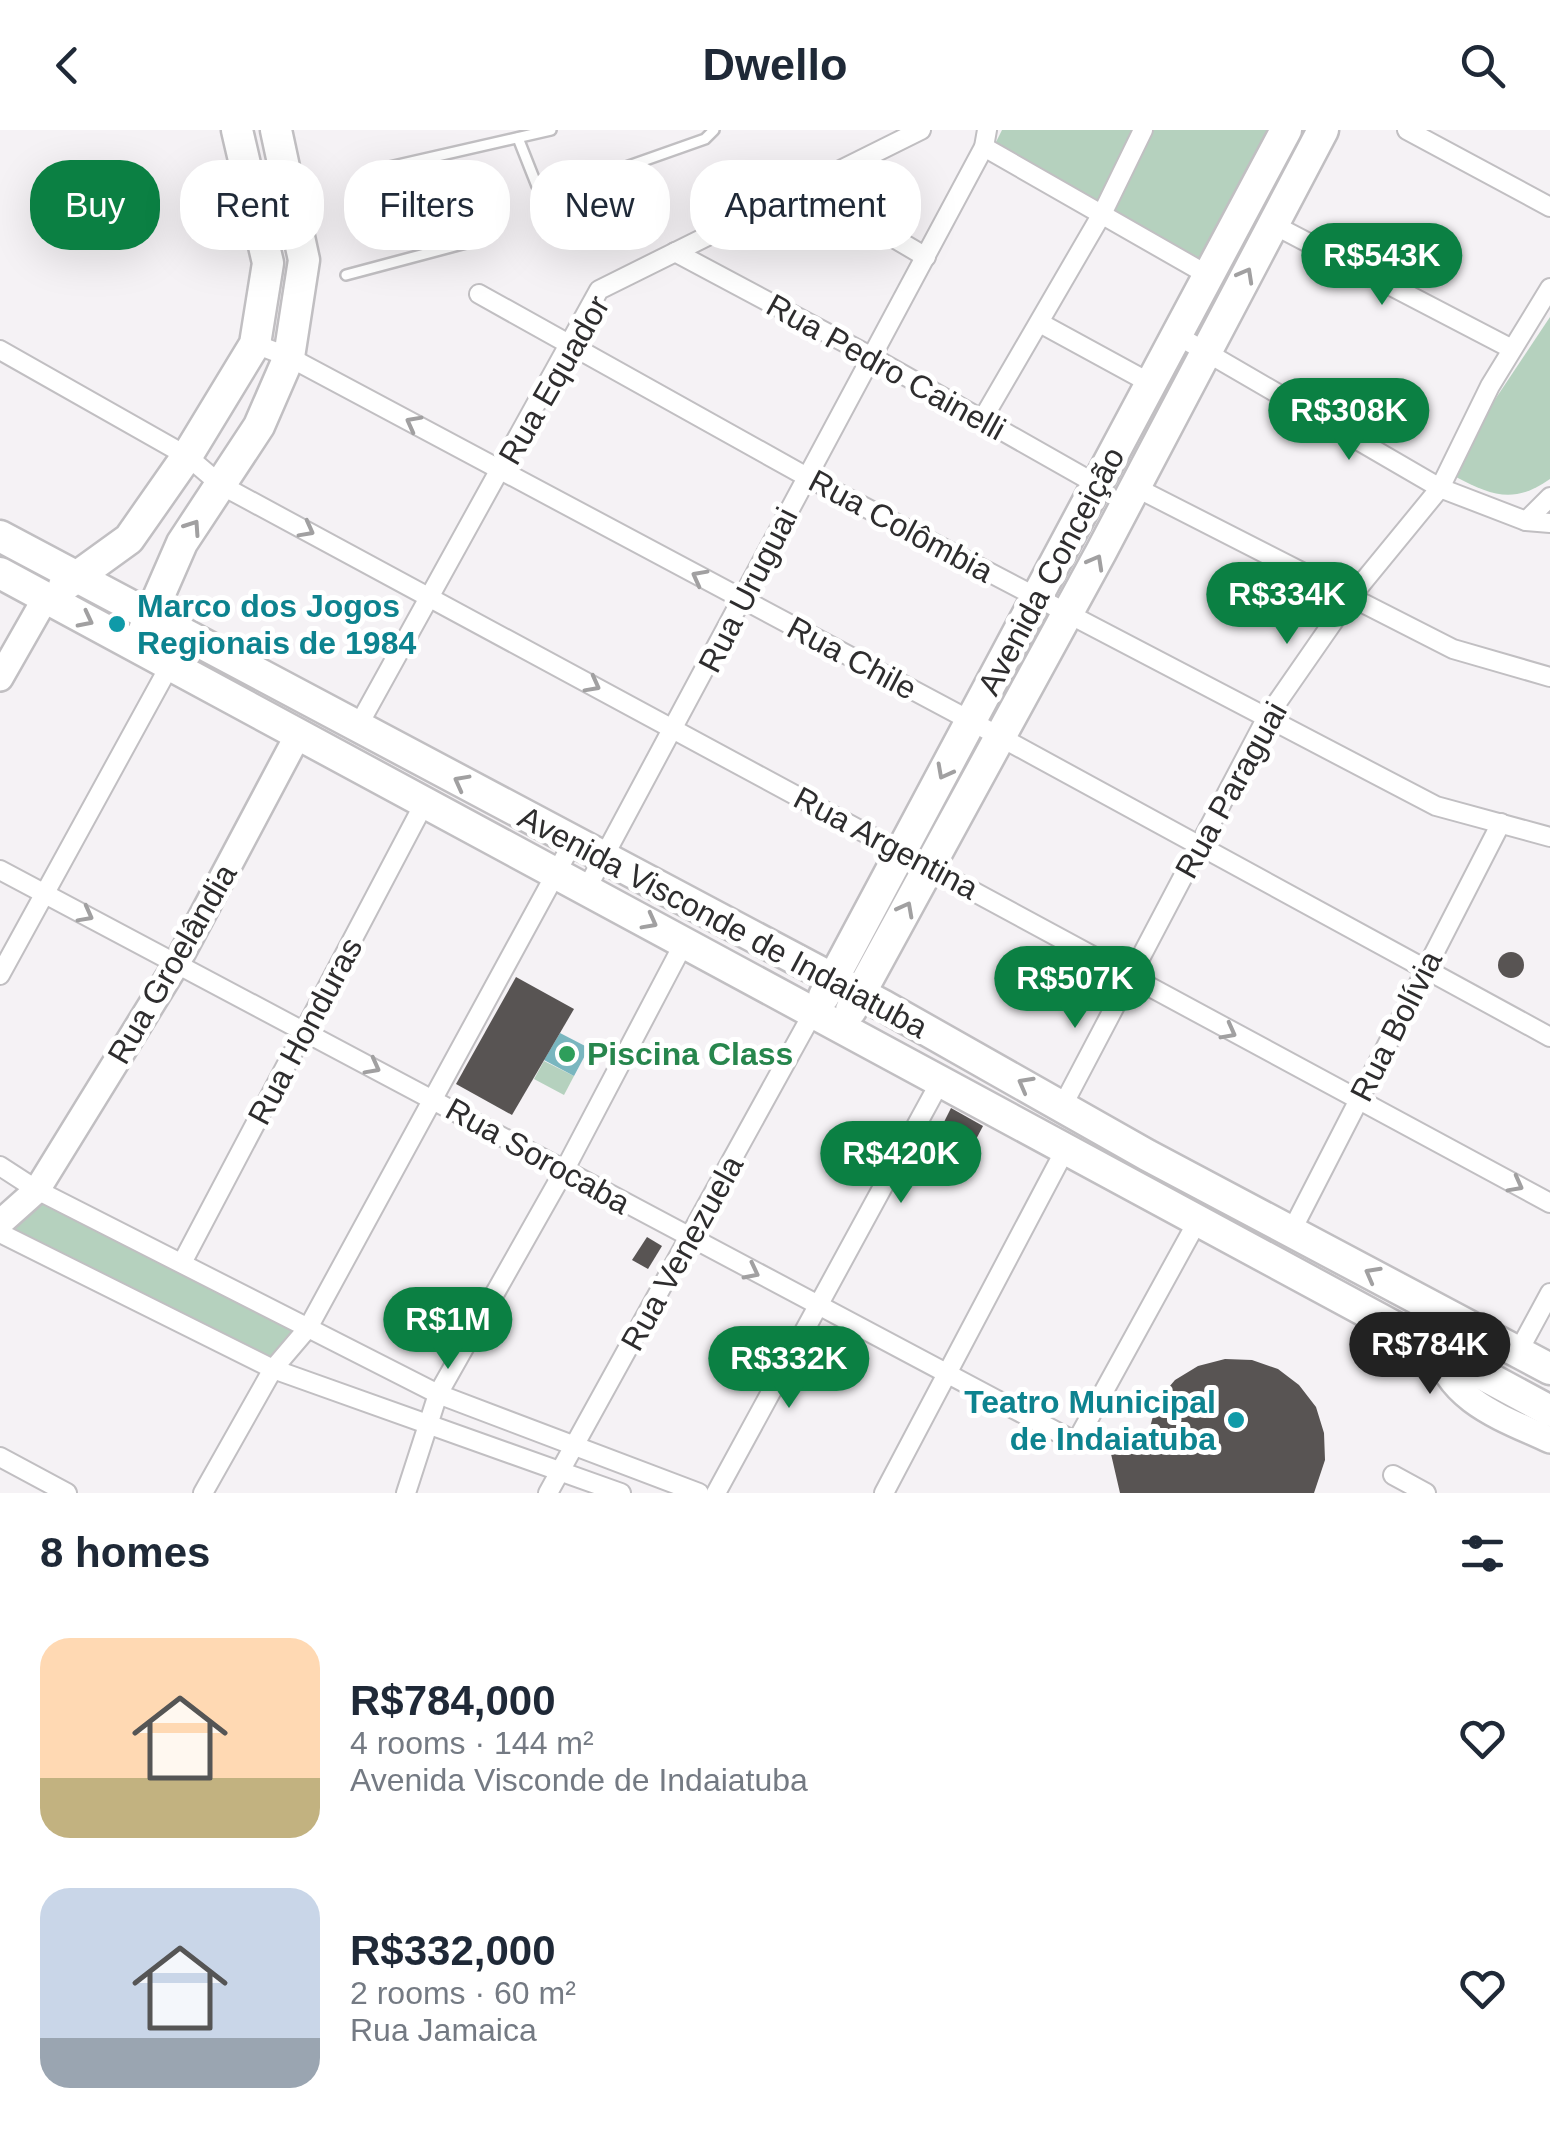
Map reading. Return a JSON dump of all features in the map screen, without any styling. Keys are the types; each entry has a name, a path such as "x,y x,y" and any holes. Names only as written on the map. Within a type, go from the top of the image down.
{"main road":[{"path":"45,598 129,539 187,456 255,344 268,262 236,130"},
{"path":"136,646 182,543 259,426 289,357 304,260 276,130"},
{"name":"Avenida Conceição","path":"846,988 901,852 1286,130"},
{"name":"Avenida Conceição","path":"814,1012 846,988 930,866 1136,487 1323,130"},
{"name":"Avenida Visconde de Indaiatuba","path":"0,536 1064,1105 1147,1155 1550,1370"},
{"name":"Avenida Visconde de Indaiatuba","path":"0,573 686,941 1248,1252 1434,1345 1550,1411"},
{"path":"842,1026 846,988"},
{"path":"1064,1152 1091,1146 1147,1155"},
{"path":"1248,1252 1276,1246 1292,1230"}],"street":[{"name":"Rua Equador","path":"860,160 921,130"},
{"path":"982,420 1103,212 1143,130"},
{"path":"1408,130 1550,207"},
{"path":"986,139 1206,274"},
{"name":"Rua Uruguai","path":"588,888 744,601 986,139"},
{"path":"1274,225 1512,348"},
{"name":"Rua Equador","path":"358,726 599,290 690,244"},
{"path":"914,250 926,257"},
{"name":"Rua Pedro Cainelli","path":"675,252 872,357 1096,484"},
{"name":"Rua Paraguai","path":"1064,1105 1267,717 1350,598 1440,488 1512,348 1550,288"},
{"name":"Rua Colômbia","path":"478,294 807,477 1436,806 1550,837"},
{"path":"1040,323 1150,383"},
{"path":"1175,334 1440,488 1526,521 1550,523"},
{"name":"Rua Chile","path":"255,344 289,357 971,720 1198,848 1550,1037"},
{"name":"Rua Argentina","path":"0,350 187,456 221,485 930,866 1128,979 1550,1203"},
{"path":"1136,487 1452,649 1550,677"},
{"path":"1526,521 1550,497"},
{"path":"0,678 45,598"},
{"path":"0,975 170,665"},
{"name":"Rua Groelândia","path":"0,1223 38,1190 176,963 299,733"},
{"name":"Rua Honduras","path":"183,1261 426,800"},
{"name":"Rua Bolívia","path":"1292,1230 1501,823"},
{"path":"203,1493 272,1369 308,1328 573,842"},
{"name":"Rua Sorocaba","path":"0,870 947,1377 1076,1442 1197,1222"},
{"path":"406,1493 438,1394 564,1171 686,941"},
{"name":"Rua Venezuela","path":"548,1493 814,1012"},
{"path":"716,1493 940,1082"},
{"path":"884,1493 1064,1152"},
{"path":"0,1166 38,1190 438,1394 699,1493"},
{"path":"0,1233 272,1369 621,1493"},
{"path":"1485,1412 1550,1293"},
{"path":"1434,1345 1439,1362 1456,1386 1485,1412 1550,1440"},
{"path":"0,1457 67,1493"},
{"path":"1393,1475 1426,1493"}],"lane":[{"path":"346,275 470,242 478,228 464,202 386,212 376,170 550,130"},
{"path":"518,138 538,186 552,193 705,138 714,130"}],"green space":[{"path":"1002,130 1274,130 1201,259 994,146"},
{"path":"1550,317 1550,479 1526,492 1503,494 1456,477 1476,428"},
{"path":"544,1061 574,1076 564,1095 534,1079"},
{"path":"37,1190 308,1328 273,1369 0,1233"}],"water":[{"name":"Piscina Class","path":"560,1033 589,1048 574,1076 544,1060"}],"building":[{"path":"1511,952 1520,956 1524,965 1520,974 1511,978 1502,974 1498,965 1502,956"},
{"path":"516,977 574,1009 512,1115 456,1084"},
{"path":"951,1108 983,1126 960,1170 928,1154"},
{"path":"647,1237 662,1246 648,1269 632,1260"},
{"name":"Teatro Municipal de Indaiatuba","path":"1225,1359 1252,1360 1278,1369 1299,1385 1316,1407 1324,1433 1325,1460 1314,1493 1120,1493 1108,1441 1148,1435 1157,1401 1175,1380 1198,1366"}],"place":[{"name":"Marco dos Jogos Regionais de 1984","path":"117,624"},
{"name":"Piscina Class","path":"567,1054"},
{"name":"Teatro Municipal de Indaiatuba","path":"1236,1420"}]}
